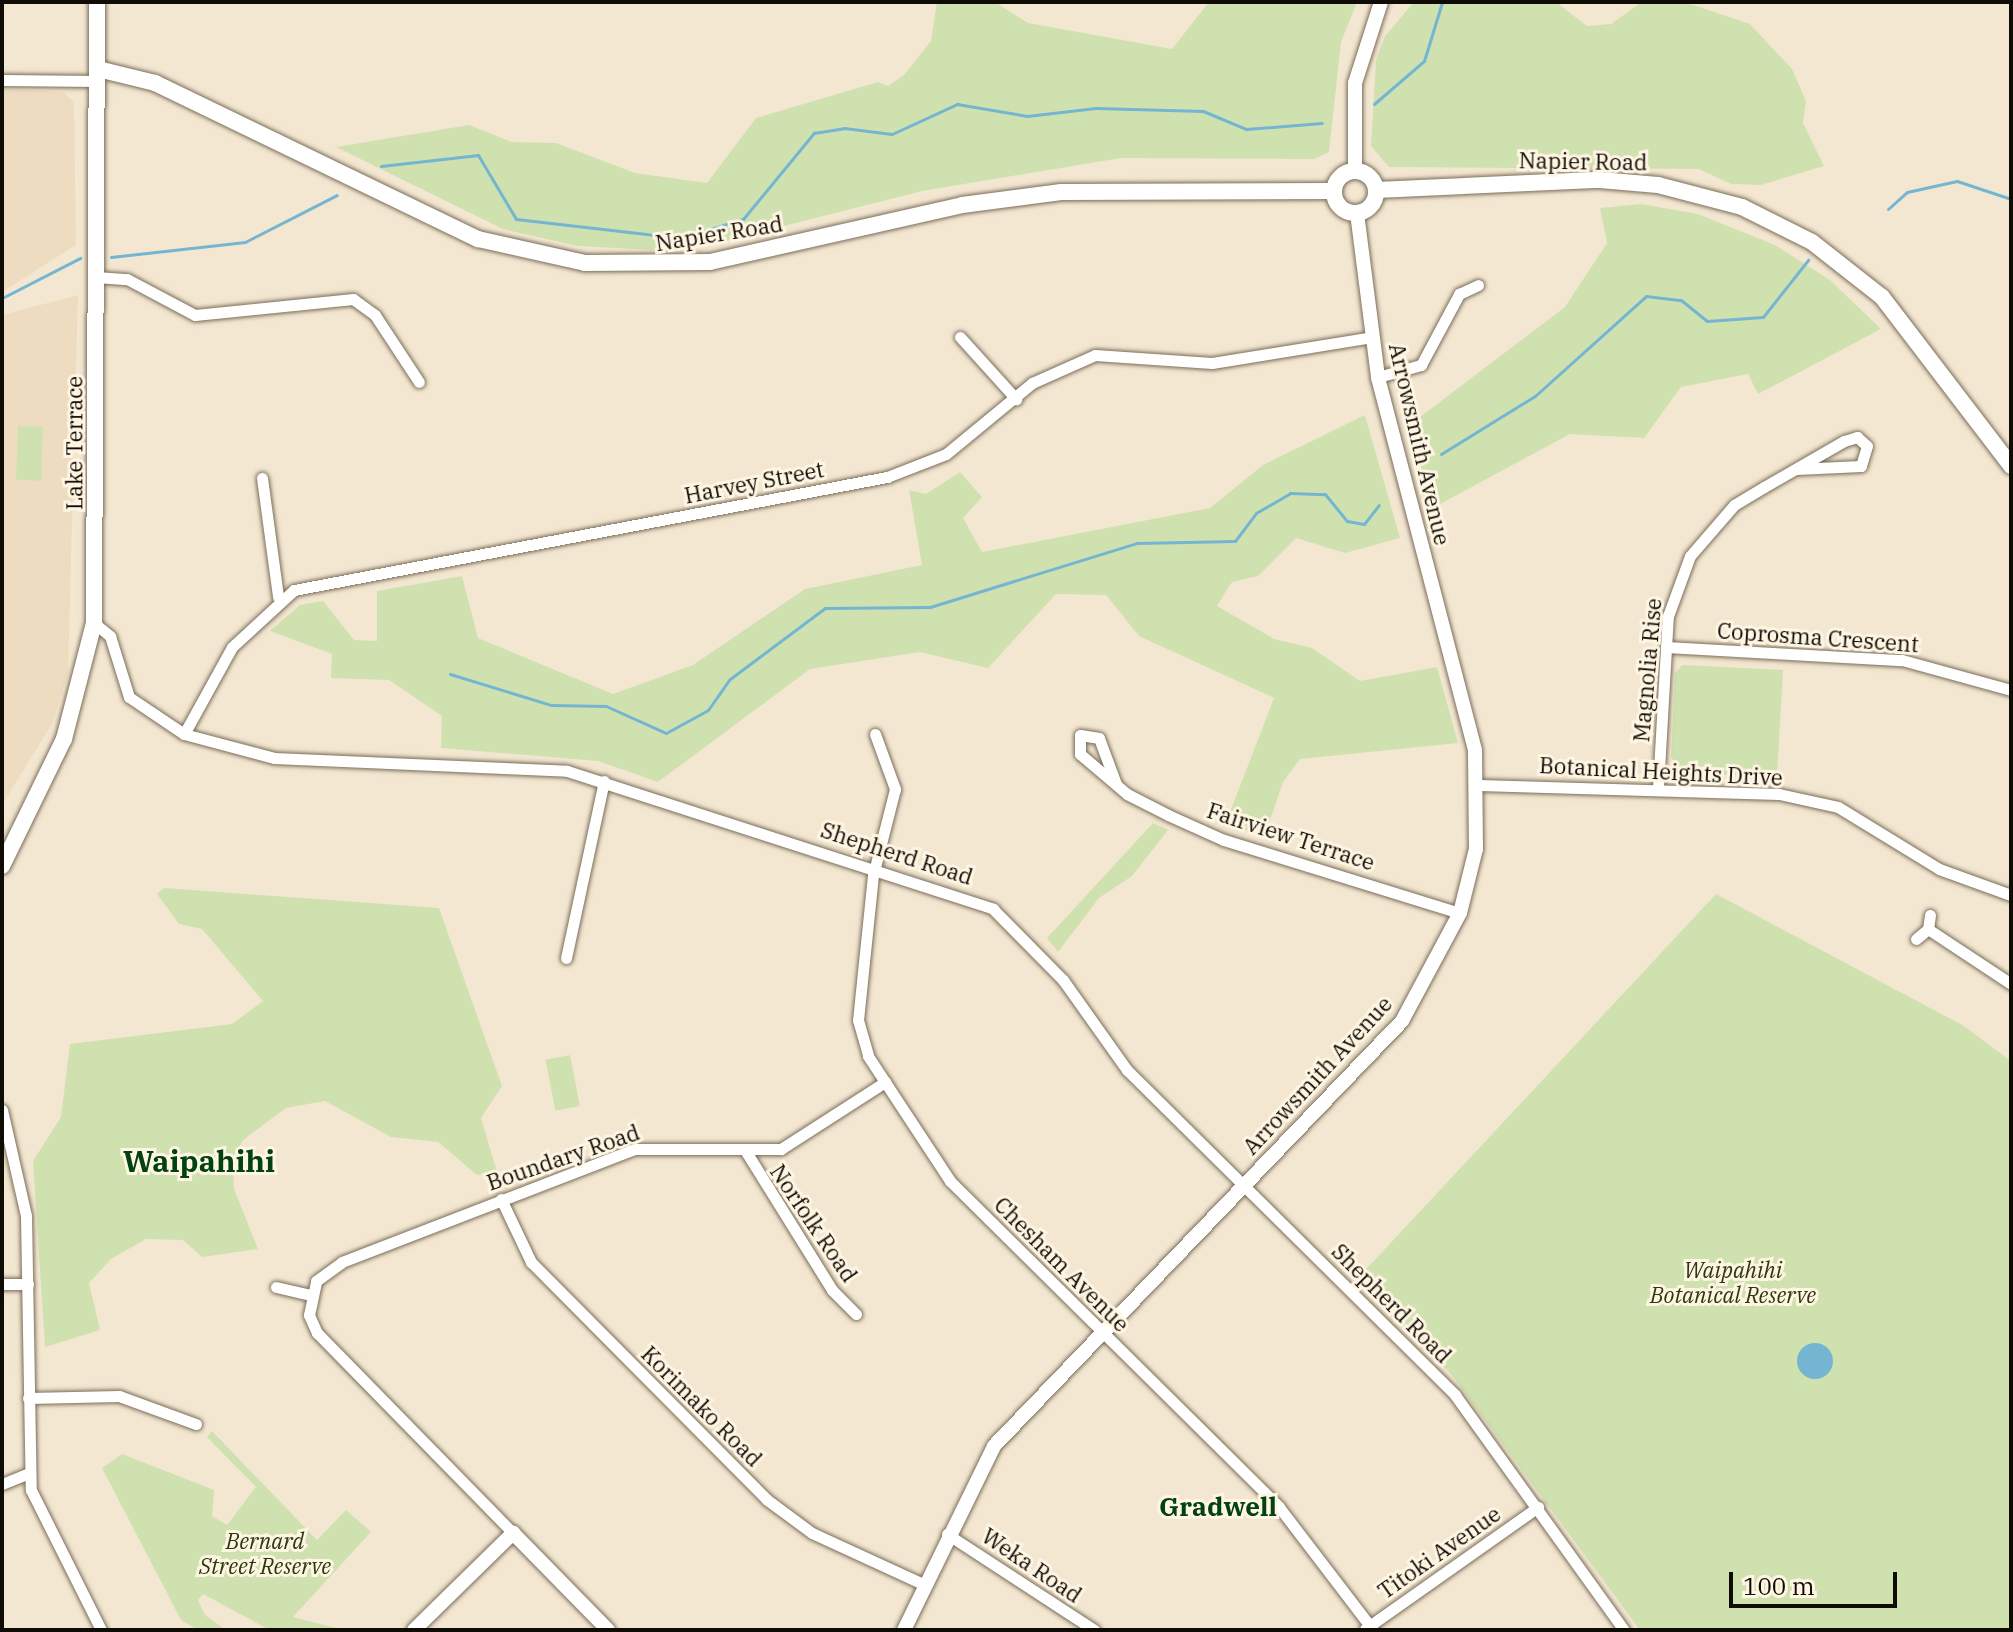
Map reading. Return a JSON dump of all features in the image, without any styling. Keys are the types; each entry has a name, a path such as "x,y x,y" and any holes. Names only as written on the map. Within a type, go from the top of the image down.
{"main road":[{"name":"Lake Terrace","path":"2,866 64,739 94,623 97,2"},
{"name":"Napier Road","path":"98,75 155,83 478,239 613,266 710,262 962,205 1061,192 1334,191"},
{"path":"1355,170 1370,176 1376,190 1373,203 1357,213 1338,204 1334,191 1340,177 1355,170"},
{"name":"Napier Road","path":"1376,190 1629,181 1754,212 1812,242 1882,297 2011,466"}],"street":[{"path":"1355,170 1355,83 1381,2"},
{"path":"2,80 98,75"},
{"name":"Arrowsmith Avenue","path":"904,1630 947,1534 994,1446 1100,1329 1402,1021 1460,913 1476,849 1479,785 1378,377 1357,213"},
{"path":"96,277 127,279 195,315 353,299 375,315 419,382"},
{"path":"1378,377 1421,365 1459,294 1478,285"},
{"path":"960,337 1016,399"},
{"name":"Harvey Street","path":"278,597 887,477 946,454 1054,368 1095,355 1212,363 1372,337"},
{"name":"Magnolia Rise","path":"1658,787 1666,647 1675,587 1705,535 1734,505 1844,441 1857,437 1867,446 1861,466 1796,469"},
{"path":"184,734 222,660 278,597 262,478"},
{"name":"Shepherd Road","path":"94,623 110,636 129,697 184,734 274,758 548,769 604,781 972,896 1008,921 1063,980 1127,1070 1455,1395 1624,1630"},
{"name":"Coprosma Crescent","path":"1666,647 1902,660 2011,690"},
{"name":"Chesham Avenue","path":"875,734 895,789 874,866 858,1020 885,1082 950,1181 1300,1530 1369,1629"},
{"name":"Fairview Terrace","path":"1116,784 1099,738 1080,735 1080,754 1116,784 1224,840 1460,913"},
{"path":"566,958 604,781"},
{"name":"Botanical Heights Drive","path":"1479,785 1658,787 1779,794 1838,807 1939,869 2011,895"},
{"path":"1916,939 1928,929 1930,915"},
{"path":"1928,929 2011,984"},
{"name":"Boundary Road","path":"310,1295 342,1262 645,1146 745,1150 798,1141 885,1082"},
{"path":"2,1110 23,1191 28,1284 29,1473 35,1501 101,1630"},
{"name":"Norfolk Road","path":"745,1150 832,1290 856,1314"},
{"name":"Korimako Road","path":"501,1199 531,1262 766,1499 812,1533 925,1585"},
{"path":"2,1284 28,1284"},
{"path":"276,1287 310,1295 317,1333 608,1630"},
{"path":"28,1398 119,1396 196,1424"},
{"path":"2,1484 29,1473"},
{"name":"Titoki Avenue","path":"1369,1629 1538,1507"},
{"path":"414,1630 513,1533"},
{"name":"Weka Road","path":"947,1534 1094,1630"}],"shaded area":[{"path":"2,89 63,92 74,102 76,245 2,292"},
{"path":"78,295 68,674 52,724 2,805 2,315"}],"green space":[{"path":"937,2 995,2 1028,23 1172,49 1209,2 1357,2 1341,42 1329,152 1314,159 1121,158 922,191 717,243 655,250 578,246 503,229 336,147 469,125 512,142 556,143 635,173 707,183 756,118 878,82 888,86 904,75 931,41"},
{"path":"1414,2 1556,2 1587,26 1611,24 1642,2 1684,2 1750,24 1792,69 1806,101 1803,123 1824,166 1761,185 1731,184 1699,169 1389,167 1371,146 1376,60 1385,36"},
{"path":"1641,204 1698,214 1775,245 1830,280 1881,329 1758,394 1748,374 1681,387 1644,438 1570,434 1427,511 1407,427 1565,307 1607,243 1600,208"},
{"path":"1365,415 1400,538 1345,553 1296,538 1258,576 1232,582 1217,606 1274,639 1312,648 1360,681 1437,667 1458,743 1300,759 1283,782 1265,835 1225,825 1274,698 1139,636 1106,595 1056,594 988,668 920,652 810,669 658,782 598,761 441,748 442,716 389,680 331,678 332,654 270,631 300,605 323,601 354,640 377,641 377,591 462,576 478,638 613,694 693,665 805,589 922,565 909,490 926,494 960,472 982,497 963,518 982,552 1210,508 1263,465"},
{"path":"18,426 43,427 41,481 16,480"},
{"path":"1682,665 1783,670 1777,776 1683,773 1671,757 1675,673"},
{"path":"1153,823 1168,830 1132,876 1099,898 1058,952 1047,938"},
{"path":"164,888 439,908 502,1086 481,1118 497,1172 477,1175 438,1142 391,1137 325,1101 286,1108 243,1140 233,1159 234,1189 258,1249 202,1257 183,1240 146,1239 111,1259 89,1283 100,1330 45,1347 33,1161 61,1117 70,1044 232,1024 263,1001 202,929 179,924 157,894"},
{"name":"Waipahihi Botanical Reserve","path":"1716,894 1964,1026 2011,1061 2011,1630 1640,1630 1451,1374 1357,1279"},
{"path":"570,1055 580,1106 555,1111 545,1060"},
{"name":"Bernard Street Reserve","path":"212,1431 317,1540 346,1510 371,1532 293,1617 344,1630 270,1630 203,1594 198,1600 205,1615 226,1630 198,1630 181,1620 102,1468 122,1454 214,1490 212,1516 227,1525 256,1487 207,1437"}],"water":[{"path":"1815,1343 1828,1348 1833,1361 1828,1374 1815,1379 1802,1374 1797,1361 1802,1348"}],"waterway":[{"path":"1374,104 1424,61 1442,2"},
{"path":"381,166 478,155 516,219 681,238 743,219 814,133 844,128 892,134 957,104 1027,116 1096,108 1203,111 1246,129 1322,123"},
{"path":"1888,209 1907,192 1957,181 2011,199"},
{"path":"111,257 245,242 337,195"},
{"path":"2,298 80,258"},
{"path":"1441,454 1535,396 1646,296 1681,300 1707,321 1763,317 1808,260"},
{"path":"450,674 551,705 606,706 666,733 708,710 730,679 825,608 930,607 1137,543 1235,541 1256,513 1290,493 1325,494 1347,521 1364,524 1379,505"}],"district":[{"name":"Waipahihi","path":"199,1161"},
{"name":"Gradwell","path":"1218,1507"}]}
